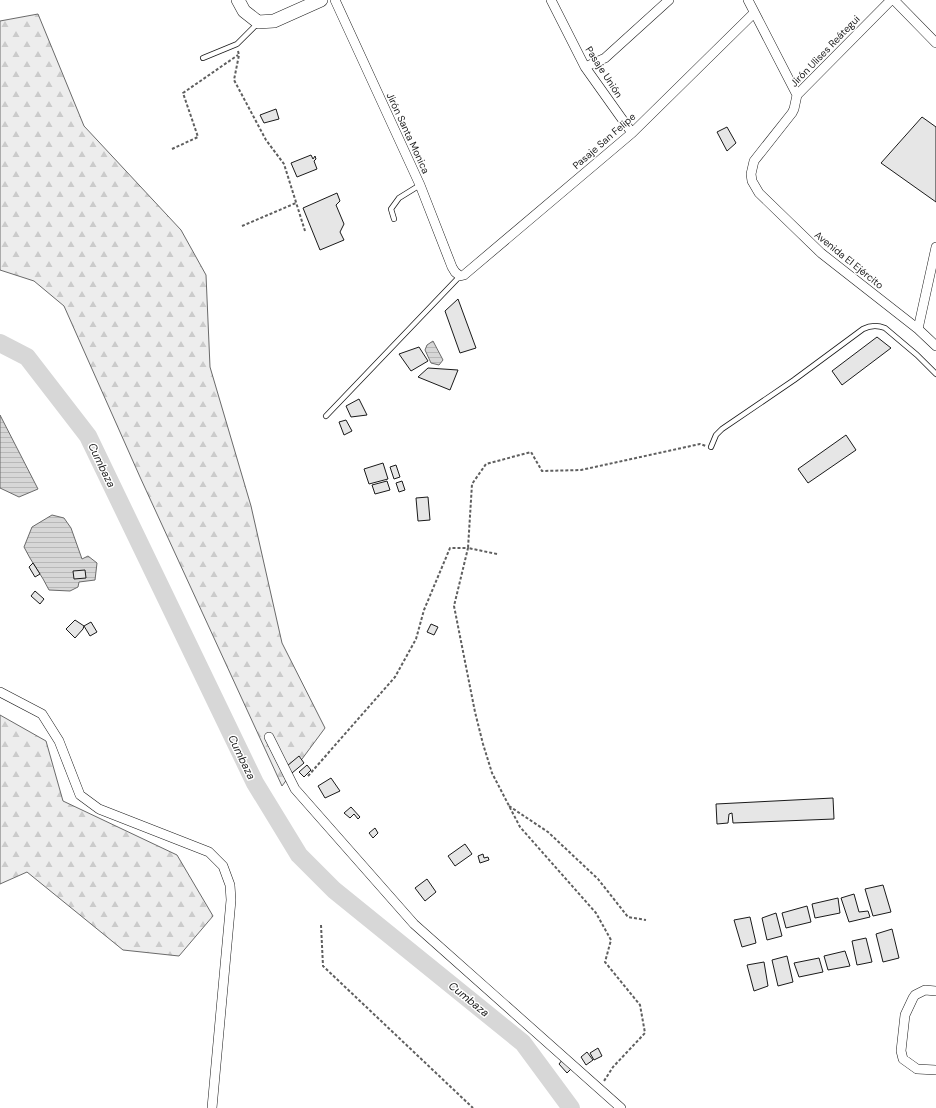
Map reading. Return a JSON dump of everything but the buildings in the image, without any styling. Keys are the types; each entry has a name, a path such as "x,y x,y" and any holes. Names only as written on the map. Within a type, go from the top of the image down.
{"main road":[{"path":"238,0 244,11 258,22 274,21 321,0"}],"street":[{"name":"Jirón Santa Monica","path":"334,0 420,185 452,267 460,276"},
{"name":"Pasaje Unión","path":"551,0 586,67 632,133"},
{"path":"586,67 605,58 668,0"},
{"path":"748,0 797,95"},
{"path":"892,0 936,43"},
{"name":"Jirón Ulises Reátegui","path":"754,161 792,113 797,95 892,0"},
{"name":"Pasaje San Felipe","path":"460,276 464,275 632,133 754,13"},
{"name":"Avenida El Ejército","path":"754,161 751,174 752,181 759,193 821,253 918,329 936,346"},
{"path":"918,329 936,251"},
{"path":"0,692 42,714 59,741 80,795 99,809 209,852 223,866 230,885 231,900 212,1108"},
{"path":"269,737 295,789 414,924 621,1108"},
{"path":"936,991 925,990 914,995 905,1015 901,1052 903,1059 917,1069 936,1070"}],"lane":[{"path":"203,58 237,44 258,22"},
{"path":"394,219 391,209 398,198 420,185"},
{"path":"326,416 460,276"},
{"path":"711,447 716,435 722,429 868,327 874,326 885,328 912,350 936,374"}],"path":[{"path":"237,44 239,54 234,80 266,140 284,164 305,231"},
{"path":"172,149 198,137 183,93 239,54"},
{"path":"242,226 296,203"},
{"path":"599,1088 613,1067 645,1033 640,1005 605,962 611,940 596,913 520,828 492,773 475,712 454,606 468,548 472,484 486,464 531,452 542,471 581,470 700,444 711,447"},
{"path":"308,776 395,678 416,639 424,610 450,548 468,548 497,554"},
{"path":"509,805 548,832 598,879 628,917 646,920"},
{"path":"320,925 324,966 473,1108"}],"green space":[{"path":"38,14 84,126 181,230 206,275 210,367 251,506 282,643 325,728 282,786 140,477 64,306 34,281 0,270 0,21"},
{"path":"0,715 46,741 63,801 177,855 213,916 179,956 123,950 27,872 0,884"}],"shaded area":[{"path":"433,341 443,360 439,365 431,363 425,350 427,345"},
{"path":"0,415 38,489 19,497 0,488"},
{"path":"52,515 64,518 71,528 82,559 88,556 97,563 95,580 79,582 78,587 70,591 49,590 24,547 32,527"}],"waterway":[{"name":"Cumbaza","path":"0,343 27,357 88,436 255,783 299,855 334,890 523,1043 571,1108"}]}
